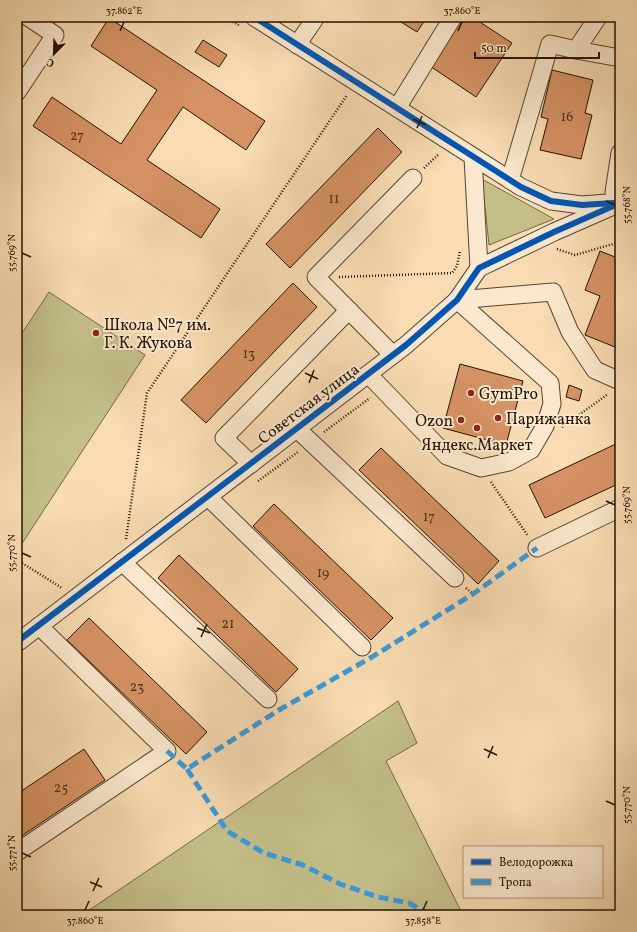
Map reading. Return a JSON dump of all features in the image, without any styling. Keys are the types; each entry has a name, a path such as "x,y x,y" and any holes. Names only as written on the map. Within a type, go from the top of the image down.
{"street":[{"path":"17,92 59,37 28,17"},
{"path":"254,17 521,187 551,201 582,205 620,202 614,192 620,153"},
{"path":"297,45 316,17"},
{"path":"397,108 453,17"},
{"path":"576,50 598,17"},
{"path":"510,180 550,44 620,58"},
{"path":"473,156 479,268"},
{"path":"393,355 316,277 413,178"},
{"name":"Советская улица","path":"17,642 406,346 457,300 479,268 620,202"},
{"path":"457,300 553,292 570,332 595,370 617,386"},
{"path":"368,374 447,456 481,468 509,462 531,450 545,426 552,404 550,383 457,300"},
{"path":"251,464 224,438 349,310"},
{"path":"297,429 455,578"},
{"path":"208,497 362,647"},
{"path":"536,548 620,508"},
{"path":"122,562 268,699"},
{"path":"17,852 167,751 39,626"}],"path":[{"path":"122,562 147,393 348,95 344,93"},
{"path":"413,178 451,143"},
{"path":"555,248 575,255 620,242"},
{"path":"316,277 452,273"},
{"path":"556,432 617,386"},
{"path":"481,468 536,548"},
{"path":"17,560 76,597"}],"shaded area":[{"path":"482,179 554,219 489,245"},
{"path":"49,292 145,355 23,542 17,538 17,341"},
{"path":"398,701 417,743 386,761 463,915 82,915"}],"building":[{"path":"17,17 23,21 17,31"},
{"path":"393,17 427,17 417,32"},
{"path":"463,17 472,17 512,43 476,97 430,66"},
{"path":"109,18 265,121 246,150 183,107 147,160 220,209 201,238 33,126 52,97 121,144 157,90 91,46"},
{"path":"203,40 227,55 219,67 195,52"},
{"path":"552,70 593,80 585,113 592,115 581,159 540,150 548,119 541,117"},
{"path":"378,128 402,152 290,268 266,244"},
{"path":"600,251 620,259 620,349 585,335 600,296 585,290"},
{"path":"293,283 317,307 206,423 181,400"},
{"path":"460,364 523,381 506,445 443,428"},
{"path":"569,385 582,390 579,401 566,397"},
{"path":"620,442 620,483 545,518 529,485"},
{"path":"381,448 499,561 478,584 359,470"},
{"path":"274,504 393,618 371,640 253,526"},
{"path":"179,555 298,669 276,692 158,578"},
{"path":"89,618 207,732 186,754 67,640"},
{"path":"84,749 105,780 17,839 17,794"}],"marked path":[{"path":"167,751 187,769 279,710 372,657 473,594 537,548"},
{"path":"187,769 227,831 264,853 303,865 340,884 378,897 409,903 431,915"}],"cycle path":[{"path":"254,17 521,187 551,201 582,205 613,203"},
{"path":"18,641 406,345 457,300 479,268 554,232 620,203"}],"place":[{"name":"Школа №7 им. Г. К. Жукова","path":"96,333"},
{"name":"GymPro","path":"471,393"},
{"name":"Парижанка","path":"498,418"},
{"name":"Ozon","path":"461,420"},
{"name":"Яндекс.Маркет","path":"477,428"}]}
